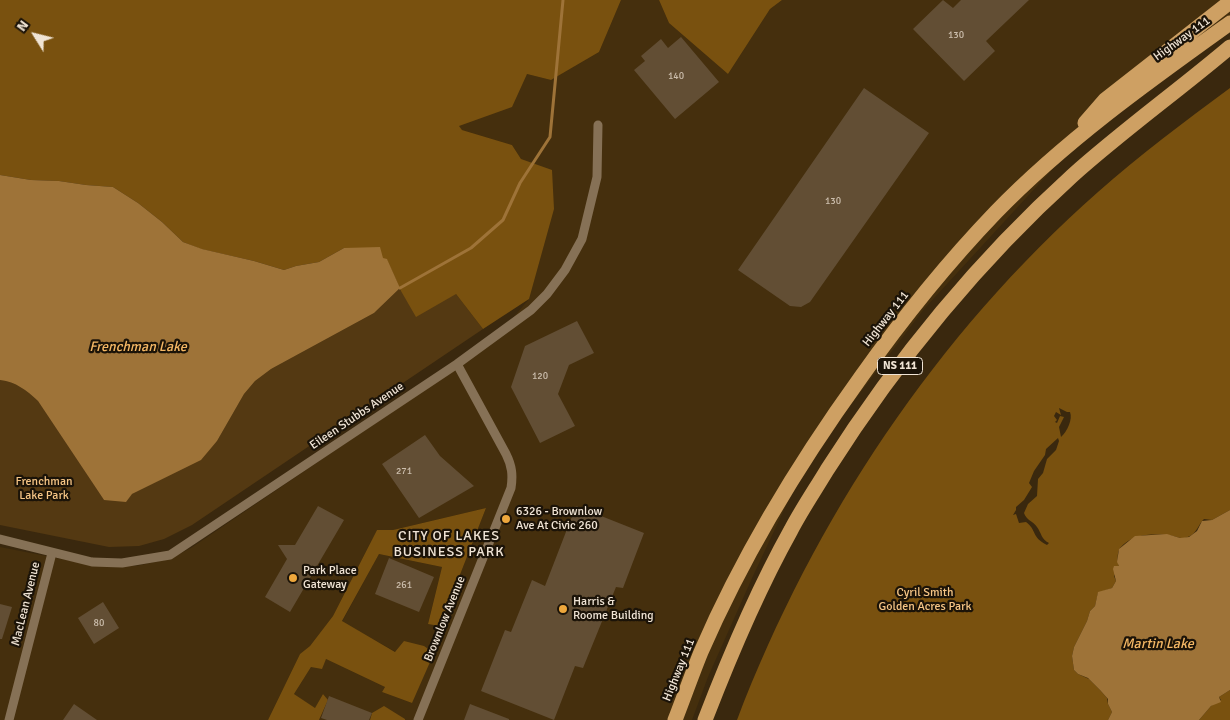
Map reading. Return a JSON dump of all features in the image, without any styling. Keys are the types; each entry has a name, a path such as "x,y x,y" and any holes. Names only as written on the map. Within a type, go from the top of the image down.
{"highway":[{"path":"1055,158 1106,100 1230,2"},
{"name":"Highway 111","path":"675,720 701,653 727,596 790,482 830,419 896,327 945,268 997,212 1055,158 1152,80 1230,23"},
{"name":"NS 111","path":"704,720 748,614 792,528 876,398 914,347 960,290 1016,230 1072,176 1230,46"},
{"path":"1188,82 1230,58"}],"street":[{"name":"Eileen Stubbs Avenue","path":"0,539 92,562 122,564 170,555 457,364 531,310 547,294 565,270 582,239 597,177 598,125"},
{"name":"Brownlow Avenue","path":"418,720 511,488 513,478 511,465 506,454 457,364"},
{"name":"MacLean Avenue","path":"9,720 52,553"}],"shaded area":[{"path":"621,0 659,0 669,23 728,74 770,9 782,0 1230,0 1230,29 1071,149 924,309 805,465 708,677 692,720 405,720 372,713 370,720 319,720 328,700 323,694 315,709 294,694 311,667 326,659 385,687 382,692 412,703 396,652 342,622 379,554 442,567 428,623 440,626 486,508 393,530 377,530 333,616 310,646 300,654 268,720 0,720 0,547 82,563 110,566 136,566 169,559 191,548 489,346 529,299 521,159 512,145 462,130 458,126 527,74 551,80 599,52"}],"green space":[{"path":"0,0 621,0 599,52 551,80 527,74 512,107 459,126 462,130 512,145 521,159 552,170 554,209 529,299 483,329 456,294 416,317 401,291 387,260 344,248 319,262 284,270 201,249 183,242 138,203 113,187 31,180 0,175"},
{"path":"659,0 782,0 770,9 728,74 669,23"},
{"name":"Cyril Smith Golden Acres Park","path":"1230,88 1230,510 1212,520 1204,519 1189,537 1180,538 1167,535 1142,536 1130,540 1120,548 1118,552 1119,566 1114,576 1116,581 1112,588 1098,593 1095,606 1090,611 1072,656 1074,670 1089,679 1107,698 1112,712 1108,720 737,720 768,645 803,573 842,502 886,434 933,369 984,307 1039,248 1098,192 1163,138","holes":["1059,408 1070,412 1071,415 1069,425 1061,437 1059,427 1064,417 1060,416 1057,423 1054,416 1056,412 1061,415","1058,438 1056,450 1047,459 1043,473 1038,479 1037,496 1028,504 1024,513 1037,527 1044,540 1049,543 1047,545 1036,536 1026,522 1019,523 1016,514 1013,515 1016,507 1024,500 1032,487 1029,483 1034,471 1045,455 1046,449"]},
{"name":"Frenchman Lake Park","path":"400,288 401,291 456,294 483,329 192,525 164,539 139,546 109,547 0,525 0,380 21,387 38,401 104,500 132,494 201,459 217,441 244,394 255,381 271,369 374,313"},
{"path":"486,508 440,626 428,624 442,567 379,554 342,621 395,652 404,641 424,646 434,653 412,703 382,692 385,687 326,659 322,669 311,667 294,694 315,708 323,694 328,700 319,720 268,720 300,654 310,646 333,616 377,530 393,530"},
{"path":"1230,690 1230,720 1199,720 1211,706 1221,700 1219,697"},
{"path":"384,706 405,720 370,720 372,713"}],"water":[{"name":"Frenchman Lake","path":"0,175 31,180 113,187 138,203 183,242 202,249 284,270 319,262 344,248 380,247 383,258 387,259 400,288 374,313 271,369 255,381 244,394 217,441 201,460 132,494 126,502 104,500 38,401 21,387 0,380"},
{"name":"Martin Lake","path":"1230,510 1230,690 1219,697 1221,702 1211,706 1199,720 1108,720 1112,712 1108,699 1088,678 1074,670 1072,656 1090,611 1095,606 1098,592 1112,588 1116,581 1113,569 1114,566 1119,566 1117,562 1119,549 1135,536 1167,534 1180,538 1189,537 1197,531 1202,521 1212,520"}],"building":[{"path":"943,0 953,8 961,0 1029,0 986,41 995,51 964,81 913,29"},
{"path":"681,37 719,82 675,119 634,70 645,61 641,56 661,39 668,48"},
{"path":"864,88 929,133 810,302 801,307 790,306 738,270"},
{"path":"577,321 594,353 569,365 558,394 575,426 540,443 511,387 525,346"},
{"path":"425,435 440,456 474,486 419,518 382,464"},
{"name":"Park Place Gateway","path":"318,506 344,520 290,612 265,597 287,559 278,545 295,545"},
{"name":"Harris & Roome Building","path":"576,506 644,533 623,588 616,587 583,668 575,666 554,720 481,691 505,630 511,632 532,580 545,586"},
{"path":"389,558 434,577 419,612 375,594"},
{"path":"103,602 119,628 94,644 78,618"},
{"path":"0,604 12,607 2,639 0,639"},
{"path":"329,696 372,713 369,720 327,720 321,718"},
{"path":"74,704 97,720 63,720"},
{"path":"470,704 509,719 509,720 464,720"}],"waterway":[{"path":"400,288 471,248 503,220 520,183 550,137 563,0"}],"place":[{"name":"6326 - Brownlow Ave At Civic 260","path":"506,519"},
{"name":"Park Place Gateway","path":"293,578"},
{"name":"Harris & Roome Building","path":"563,609"}],"district":[{"name":"CITY OF LAKES BUSINESS PARK","path":"449,544"}]}
